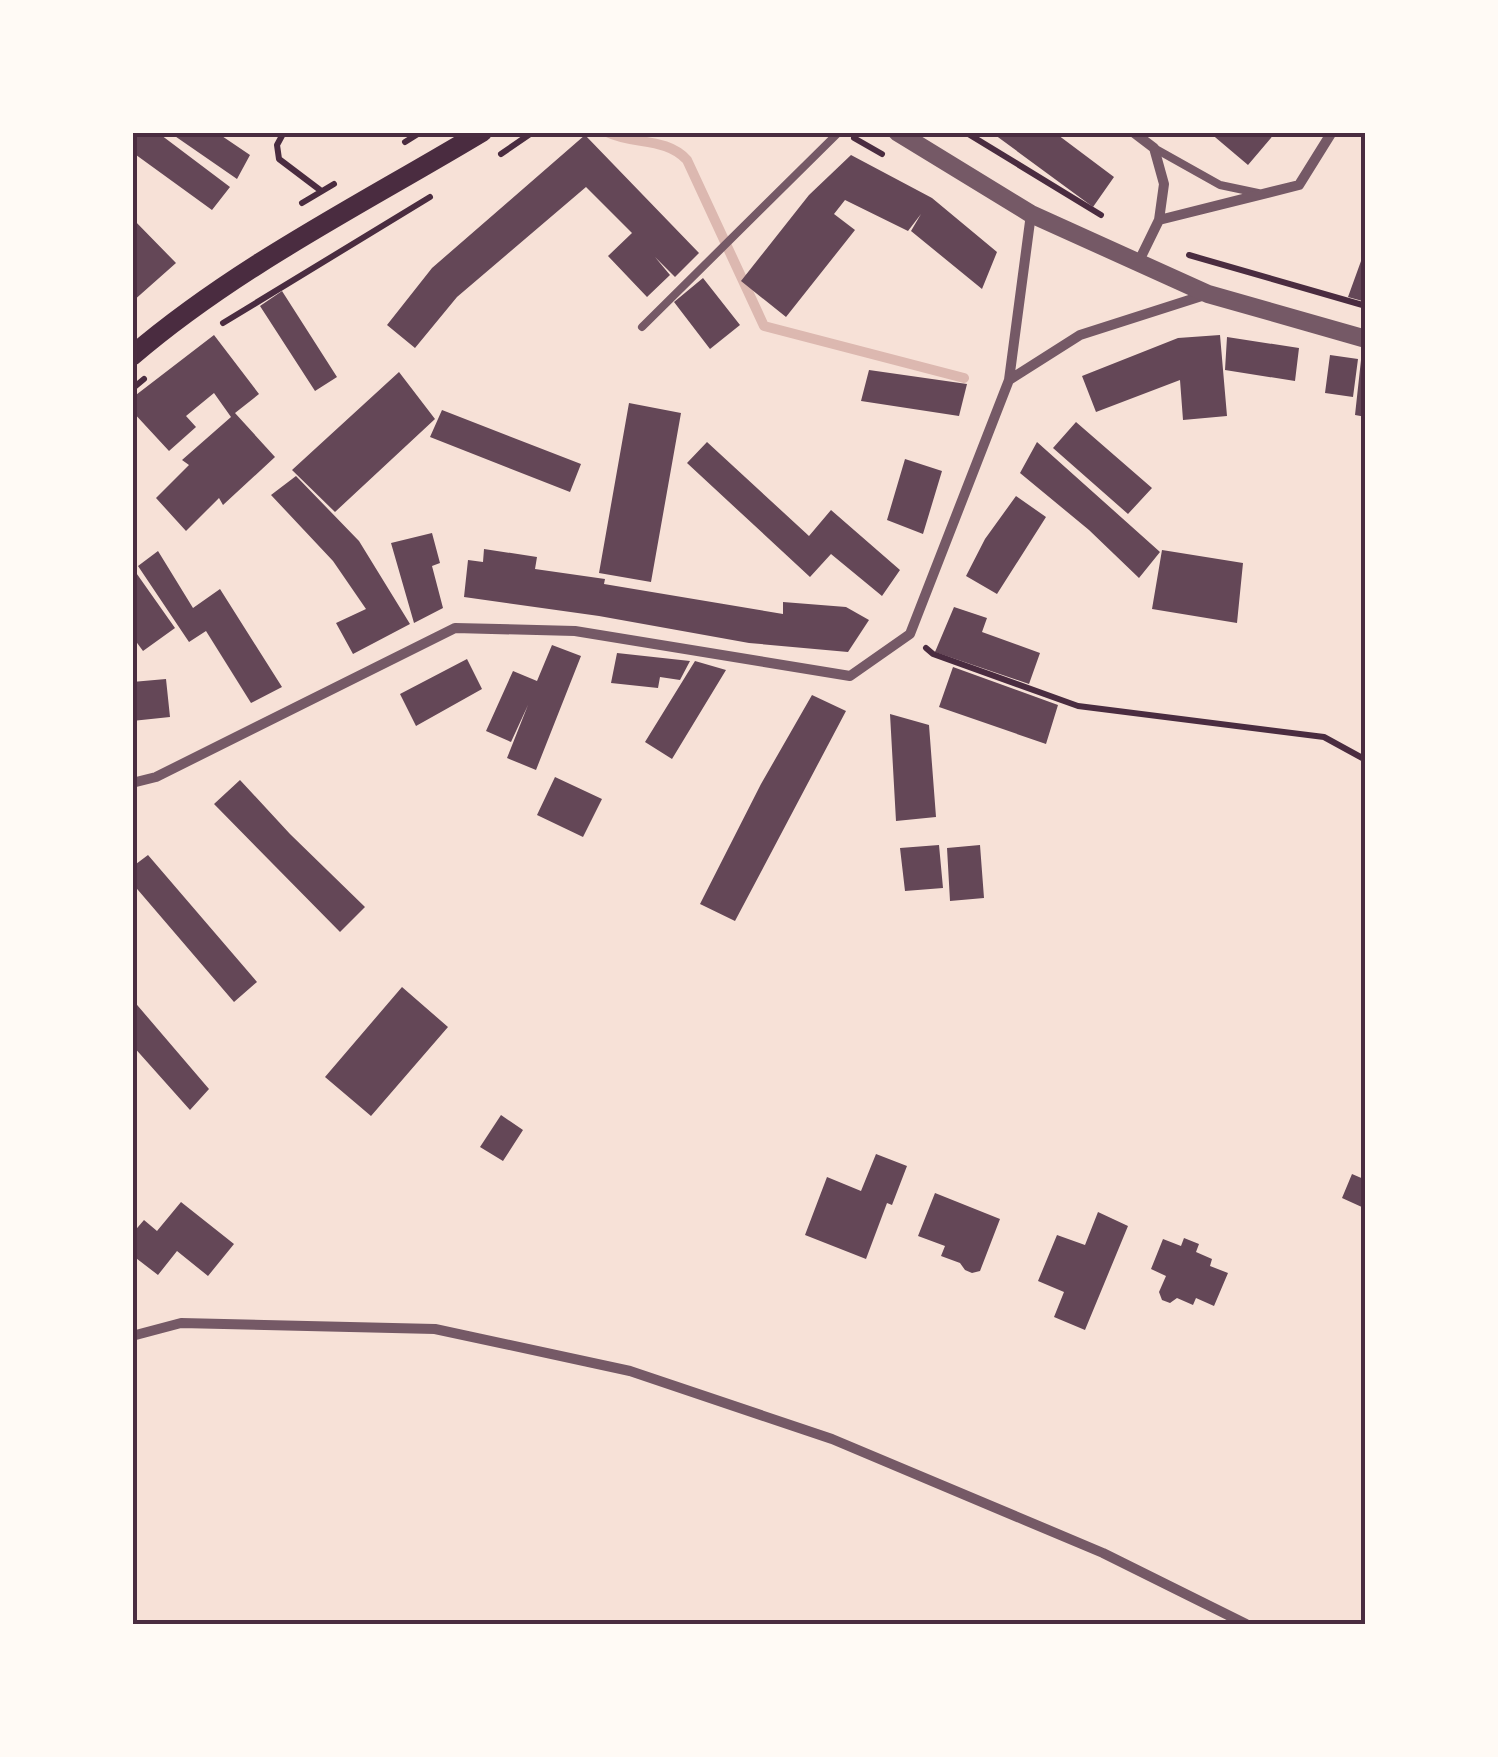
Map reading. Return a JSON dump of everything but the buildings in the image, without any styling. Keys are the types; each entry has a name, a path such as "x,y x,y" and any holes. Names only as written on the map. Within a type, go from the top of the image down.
{"main road":[{"path":"132,356 234,280 482,132"}],"street":[{"path":"897,132 1031,214 1208,294 1366,338"},
{"path":"1133,132 1154,148 1164,184 1160,220 1138,263"},
{"path":"1160,220 1299,185 1332,132"},
{"path":"132,782 156,778 455,628 576,631 850,676 910,634 1009,380 1031,214"},
{"path":"1009,380 1080,335 1208,294"},
{"path":"132,1336 181,1323 436,1329 630,1371 832,1439 1103,1553 1246,1624"}],"lane":[{"path":"642,327 839,132"},
{"path":"1154,148 1220,185 1262,194"}],"path":[{"path":"284,132 277,145 280,159 320,190"},
{"path":"486,163 533,132"},
{"path":"208,332 436,193"},
{"path":"132,389 147,377"},
{"path":"910,634 933,654 1078,706 1324,738 1366,760"}],"waterway":[{"path":"607,132 659,144 687,160 764,326 964,378"}]}
